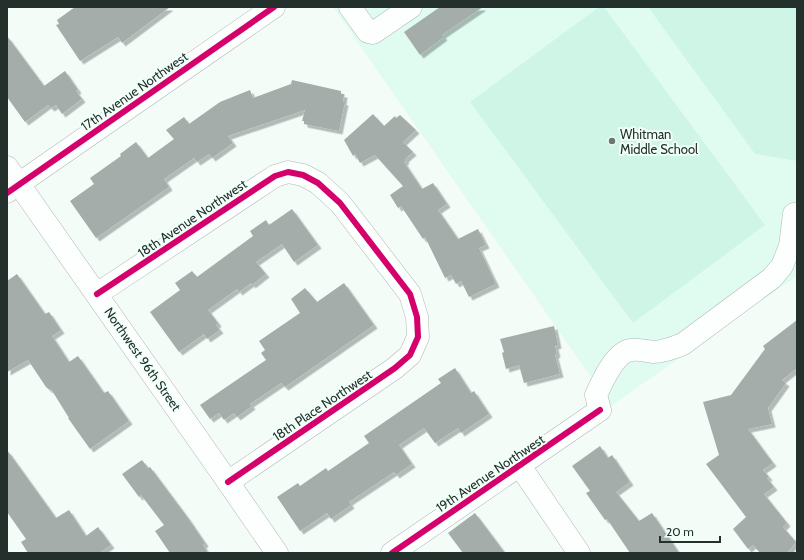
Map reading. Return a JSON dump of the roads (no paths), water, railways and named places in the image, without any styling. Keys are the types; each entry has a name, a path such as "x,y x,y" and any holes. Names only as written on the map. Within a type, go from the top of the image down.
{"street":[{"name":"17th Avenue Northwest","path":"11,181 274,7"},
{"path":"350,7 368,32 373,33 411,7"},
{"name":"18th Avenue Northwest","path":"97,294 275,176 288,172 303,174 318,183 340,203 410,294 417,318 418,337"},
{"name":"Northwest 96th Street","path":"11,181 97,294 277,553"},
{"name":"19th Avenue Northwest","path":"392,553 600,410 596,395 606,374 622,353 631,350 654,352 669,350 683,344 772,278 782,266 790,246 794,214"},
{"name":"18th Place Northwest","path":"228,482 395,368 410,355 418,337"},
{"path":"520,466 579,553"}],"place":[{"name":"Whitman Middle School","path":"612,141"}]}
